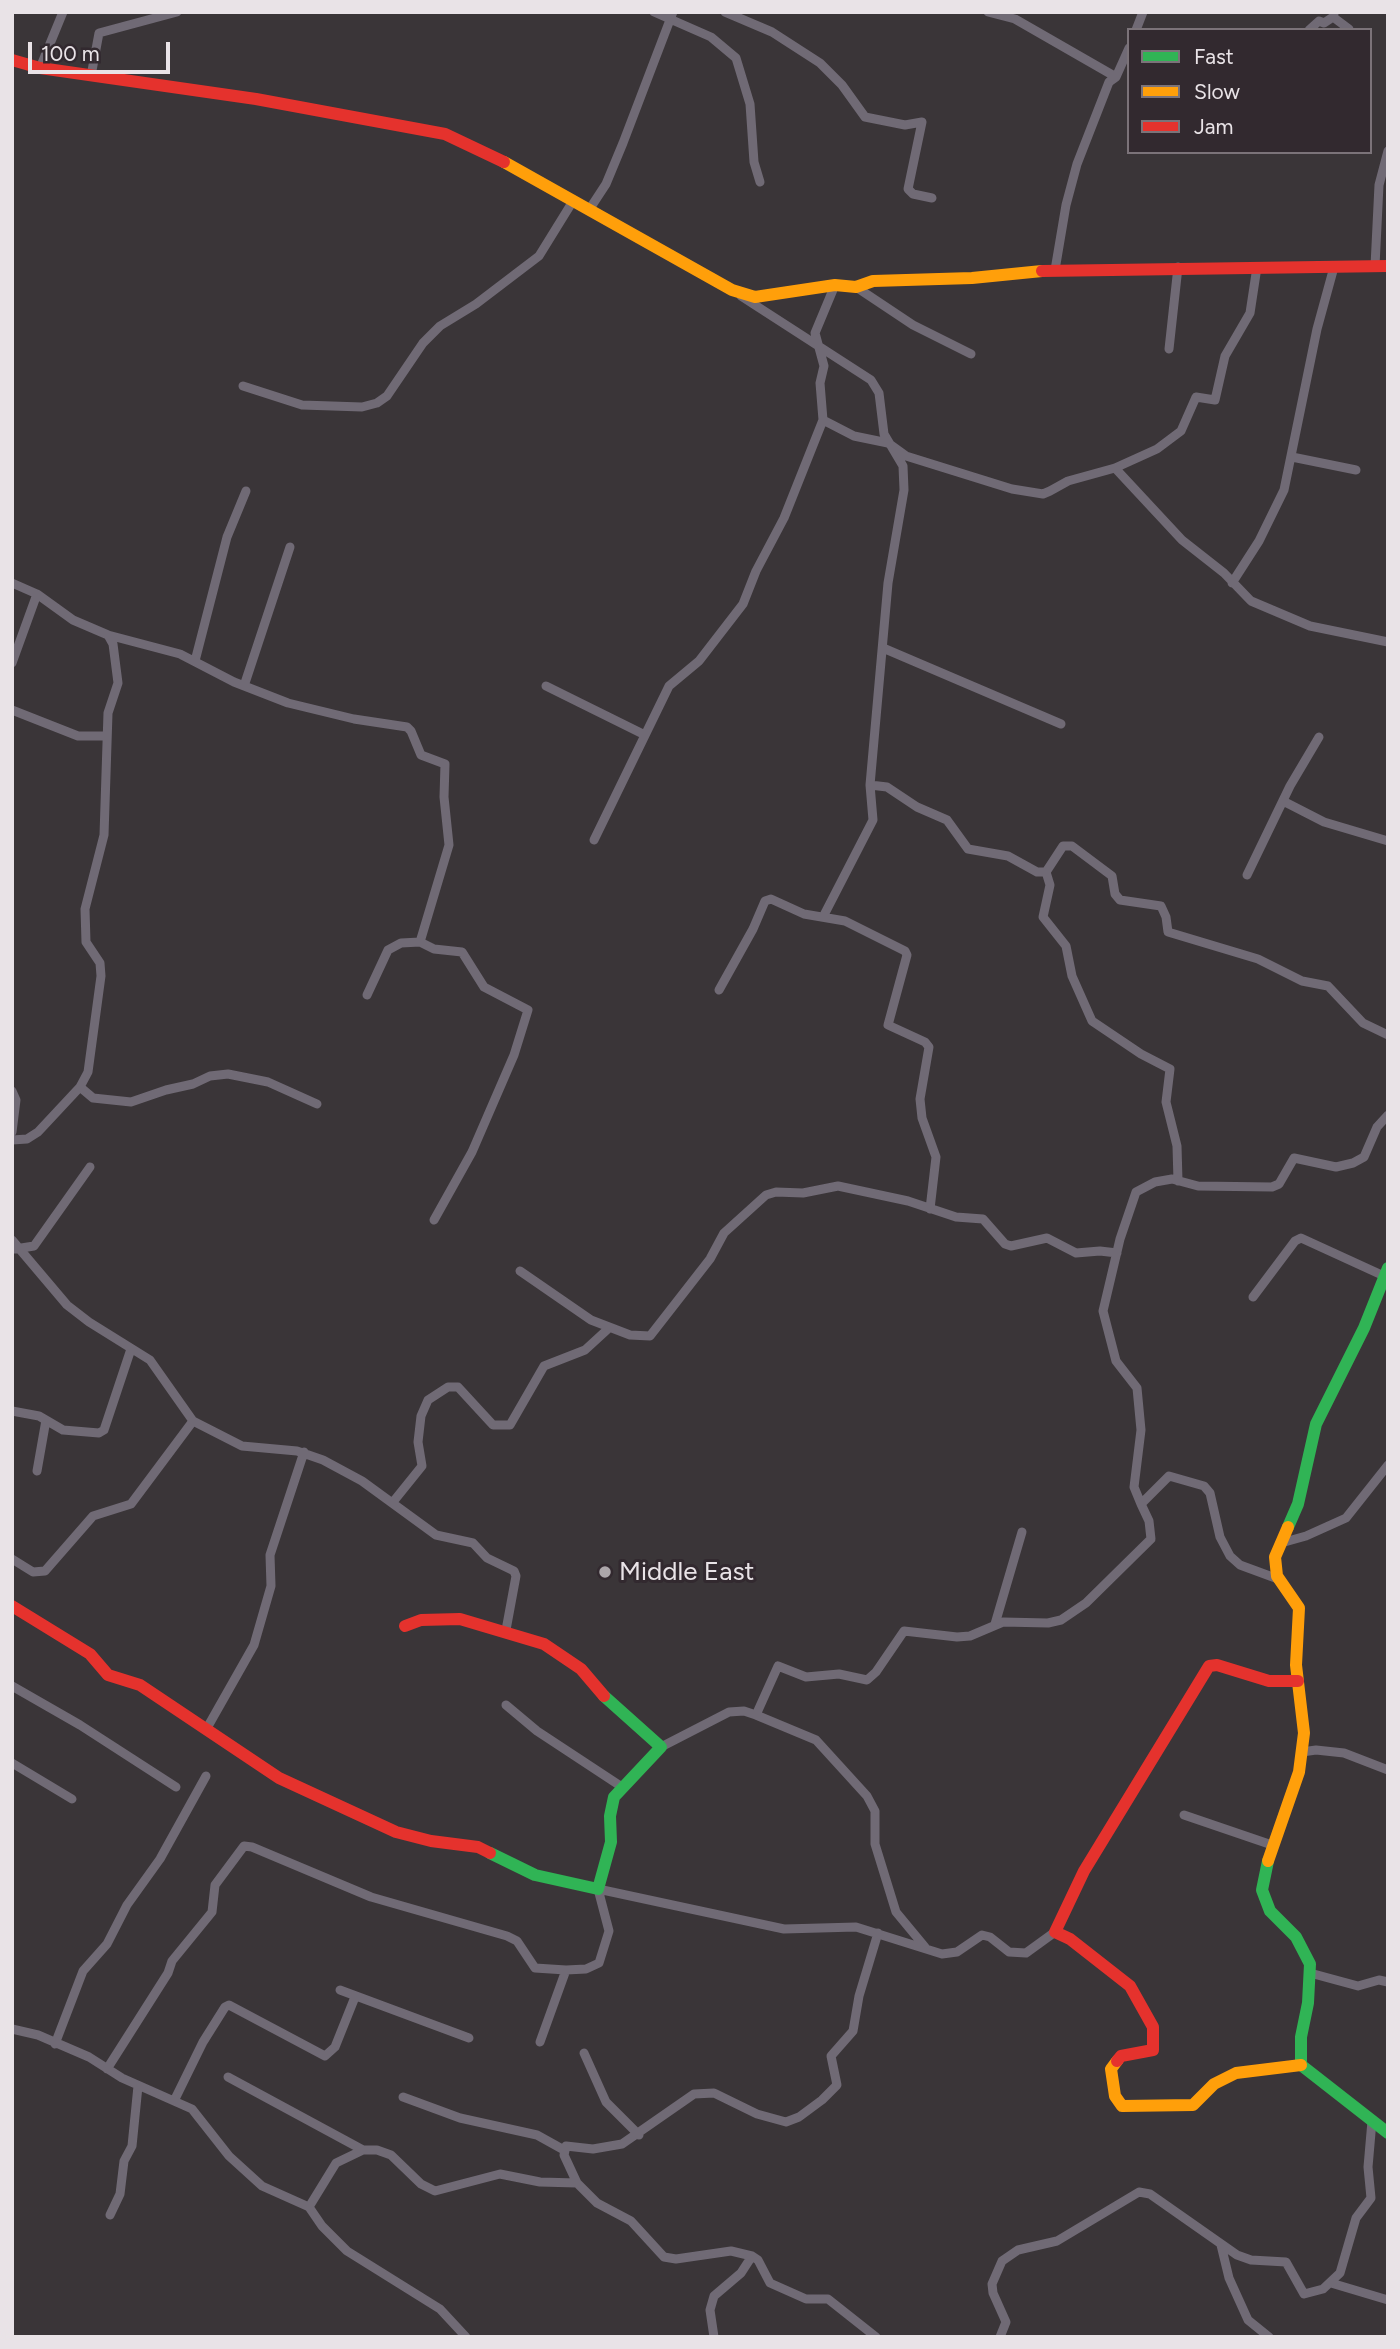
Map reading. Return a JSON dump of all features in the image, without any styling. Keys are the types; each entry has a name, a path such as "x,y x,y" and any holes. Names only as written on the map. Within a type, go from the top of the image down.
{"street":[{"path":"40,68 62,12"},
{"path":"91,76 99,33 177,12"},
{"path":"654,12 672,15 711,37 739,63 750,104 754,162 760,182"},
{"path":"725,12 772,32 820,63 842,85 865,117 905,125 922,122 908,190 913,194 932,198"},
{"path":"988,12 1015,19 1116,77"},
{"path":"1311,28 1319,21 1324,23 1334,14 1348,28"},
{"path":"589,210 606,184 672,15"},
{"path":"1055,270 1066,205 1077,164 1109,82 1116,77 1127,52"},
{"path":"12,60 40,68 184,88 431,130 471,144 732,290 871,380 878,393 888,443 900,457 905,477 888,583 870,785 872,827 823,917"},
{"path":"732,290 762,297 835,285 856,287 873,281 972,278 1055,270 1382,266 1378,193 1388,151"},
{"path":"243,386 302,405 362,407 377,402 387,396 423,343 440,326 476,304 539,256 572,201"},
{"path":"1169,349 1178,267"},
{"path":"823,420 854,436 888,443 906,456 1043,494 1068,481 1115,468 1157,449 1180,432 1196,397 1215,400 1225,356 1250,313 1256,267"},
{"path":"1232,583 1271,519 1284,490 1317,329 1334,267"},
{"path":"594,840 669,686 699,661 743,604 755,571 783,518 823,420 820,383 824,366 815,333 835,285"},
{"path":"856,287 913,325 971,354"},
{"path":"1292,457 1356,470"},
{"path":"1115,468 1182,540 1251,601 1301,623 1388,642"},
{"path":"195,661 228,537 246,491"},
{"path":"244,686 290,547"},
{"path":"12,583 37,594 73,620 108,635 195,661 244,686 298,706 407,727 421,755 445,764 444,797 449,845 421,943"},
{"path":"12,663 37,594"},
{"path":"12,1140 30,1138 80,1087 88,1072 101,976 100,963 86,942 85,909 104,835 108,713 118,683 113,644 108,635"},
{"path":"883,648 1061,724"},
{"path":"546,686 645,734"},
{"path":"12,709 78,736 107,736"},
{"path":"1247,876 1283,800 1320,737"},
{"path":"870,785 887,787 917,807 947,820 968,849 1008,856 1037,872 1046,872"},
{"path":"1283,800 1324,822 1388,841"},
{"path":"1046,872 1063,846 1072,846 1112,876 1115,894 1120,900 1161,906 1168,932 1258,959 1302,981 1328,986 1363,1023 1388,1035"},
{"path":"1046,872 1051,885 1043,917 1067,949 1072,976 1092,1021 1136,1051 1170,1069 1166,1102 1177,1146 1178,1181"},
{"path":"719,990 754,929 765,901 776,901 796,911 845,921 906,953 888,1025 925,1042 929,1048 920,1099 922,1118 936,1157 930,1209"},
{"path":"367,995 388,950 401,943 421,943 439,950 462,952 484,987 528,1010 514,1055 472,1152 434,1220"},
{"path":"80,1087 93,1098 131,1102 193,1084 210,1076 228,1074 268,1082 317,1104"},
{"path":"12,1091 16,1100 12,1132"},
{"path":"756,1715 778,1666 806,1677 839,1674 867,1680 876,1672 904,1631 970,1636 995,1624 1016,1620 1056,1622 1086,1604 1150,1539 1149,1521 1134,1487 1141,1430 1137,1388 1117,1364 1103,1317 1103,1306 1136,1192 1163,1180 1198,1186 1233,1185 1258,1188 1279,1184 1294,1158 1336,1167 1353,1163 1364,1157 1377,1127 1388,1115"},
{"path":"14,1247 34,1246 90,1167"},
{"path":"520,1270 582,1315 609,1328 638,1336 654,1334 710,1259 724,1233 770,1193 803,1193 838,1186 900,1199 956,1217 983,1219 1005,1244 1011,1246 1047,1238 1076,1253 1117,1253"},
{"path":"1253,1297 1295,1241 1301,1238 1386,1272 1364,1328 1316,1424 1298,1504 1275,1560 1278,1579 1299,1608 1298,1681 1304,1723 1299,1772 1272,1845 1263,1880 1265,1900 1270,1911 1304,1949 1310,1973 1308,2003 1301,2037 1301,2064"},
{"path":"14,1247 67,1305 150,1360 194,1421 242,1446 304,1452 344,1471 393,1502 436,1535 473,1543 487,1558 514,1571 516,1576 506,1630"},
{"path":"393,1502 422,1466 419,1431 421,1416 428,1400 448,1387 458,1387 464,1390 493,1425 510,1425 544,1366 585,1350 609,1328"},
{"path":"12,1411 28,1412 63,1430 92,1434 104,1430 131,1349"},
{"path":"37,1471 46,1420"},
{"path":"12,1559 33,1572 45,1571 93,1516 131,1504 194,1421"},
{"path":"207,1728 254,1646 271,1586 270,1555 304,1452"},
{"path":"1281,1543 1306,1536 1346,1518 1388,1465"},
{"path":"1141,1504 1169,1476 1199,1483 1210,1493 1220,1537 1230,1556 1240,1565 1278,1579"},
{"path":"995,1624 1022,1532"},
{"path":"12,1606 90,1654 108,1675 140,1685 279,1778 396,1832 430,1841 478,1847 535,1875 598,1889 785,1929 856,1927 950,1955 982,1935 1018,1954 1026,1953 1055,1932 1083,1871 1209,1666 1215,1664 1269,1681 1298,1681"},
{"path":"405,1626 421,1620 460,1619 506,1630 544,1644 587,1675 596,1689 661,1747"},
{"path":"12,1686 80,1725 176,1787"},
{"path":"506,1705 537,1731 622,1787"},
{"path":"107,2069 168,1973 172,1961 212,1912 215,1885 244,1846 371,1897 507,1936 517,1941 535,1968 586,1969 599,1963 609,1931 598,1889 611,1842 611,1805 622,1787 661,1747 729,1712 744,1711 816,1740 867,1796 875,1811 875,1843 896,1912 925,1947"},
{"path":"1302,1752 1316,1750 1344,1753 1388,1770"},
{"path":"12,1763 72,1799"},
{"path":"55,2044 83,1971 107,1944 127,1905 160,1859 206,1776"},
{"path":"1184,1815 1272,1845"},
{"path":"1055,1932 1070,1939 1130,1986 1153,2027 1153,2050 1121,2056 1111,2069 1115,2096 1122,2106 1193,2105 1224,2077 1258,2068 1301,2064 1388,2133"},
{"path":"564,2150 571,2145 593,2149 612,2146 639,2135 694,2094 714,2093 757,2114 786,2122 799,2117 837,2085 831,2056 853,2031 859,1996 878,1933"},
{"path":"540,2042 566,1970"},
{"path":"1310,1973 1358,1986 1379,1980 1388,1982"},
{"path":"340,1990 469,2038"},
{"path":"175,2099 203,2042 225,2007 229,2005 324,2056 335,2047 355,1997"},
{"path":"12,2029 38,2035 89,2057 138,2086 175,2099 202,2118 229,2156 262,2186 309,2207 323,2227 347,2251 440,2308 466,2337"},
{"path":"584,2053 606,2102 639,2135"},
{"path":"228,2077 363,2150"},
{"path":"110,2215 120,2194 124,2161 132,2146 138,2086"},
{"path":"403,2097 460,2118 537,2135 564,2150 577,2183 597,2203 631,2221 664,2257 676,2259 731,2251 752,2256 758,2260 770,2283 806,2299 828,2299 876,2337"},
{"path":"1000,2337 1006,2322 993,2293 992,2284 1002,2261 1018,2250 1057,2241 1114,2210 1133,2194 1150,2194 1221,2245 1251,2260 1286,2262 1304,2294 1312,2294 1331,2283 1340,2273 1356,2218 1371,2198 1368,2168 1373,2121"},
{"path":"309,2207 336,2163 363,2150 377,2150 391,2155 421,2183 435,2191 500,2174 540,2182 577,2183"},
{"path":"1221,2245 1229,2278 1248,2320 1269,2337"},
{"path":"714,2337 710,2310 715,2296 741,2273 752,2256"},
{"path":"1331,2283 1388,2300"}],"traffic: fast":[{"path":"1288,1527 1298,1504 1316,1424 1364,1328 1388,1268"},
{"path":"490,1853 535,1875 598,1889 611,1842 610,1816 614,1797 661,1747 604,1696"},
{"path":"1268,1861 1262,1890 1270,1911 1296,1937 1310,1964 1308,2003 1301,2037 1301,2065 1388,2133"}],"traffic: slow":[{"path":"504,162 732,290 755,297 835,285 856,287 873,281 972,278 1042,271"},
{"path":"1268,1861 1299,1772 1304,1733 1296,1665 1299,1608 1277,1576 1275,1557 1288,1527"},
{"path":"1117,2061 1111,2069 1115,2096 1122,2106 1193,2105 1214,2084 1236,2073 1301,2065"}],"traffic: jam":[{"path":"12,60 40,68 256,99 445,134 504,162"},
{"path":"1042,271 1388,266"},
{"path":"12,1606 90,1654 108,1675 140,1685 279,1778 396,1832 431,1841 478,1847 490,1853"},
{"path":"405,1626 421,1620 460,1619 544,1644 581,1669 604,1696"},
{"path":"1117,2061 1121,2056 1153,2050 1153,2027 1130,1986 1070,1939 1055,1932 1084,1871 1209,1666 1217,1665 1269,1681 1298,1681"}],"place":[{"name":"Middle East","path":"605,1572"}]}
